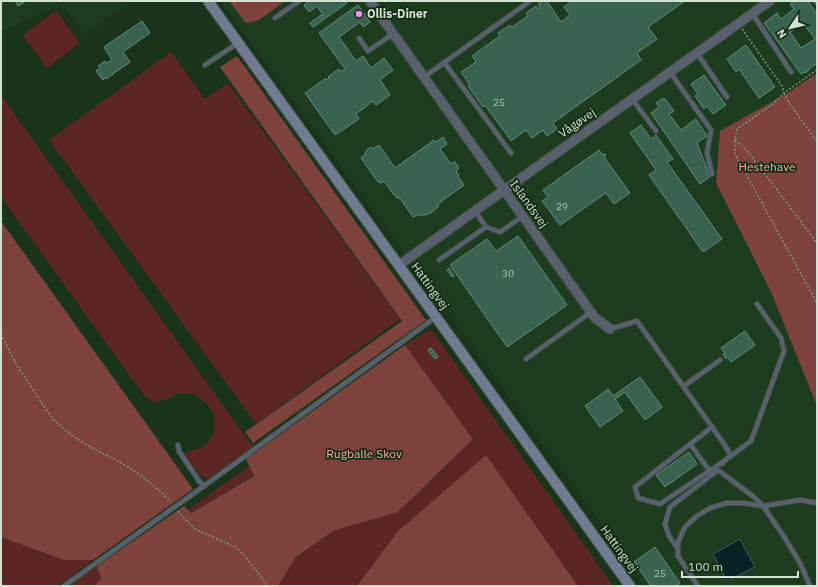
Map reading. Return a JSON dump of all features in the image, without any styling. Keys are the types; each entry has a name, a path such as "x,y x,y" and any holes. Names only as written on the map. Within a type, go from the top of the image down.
{"street":[{"name":"Hattingvej","path":"208,1 630,586"},
{"name":"Islandsvej","path":"371,1 595,318 610,329"},
{"name":"Vågøvej","path":"399,265 770,1"}],"lane":[{"path":"275,18 298,1"},
{"path":"424,77 530,1"},
{"path":"752,13 791,72"},
{"path":"359,38 368,51 393,34"},
{"path":"205,65 238,43"},
{"path":"697,53 727,97"},
{"path":"444,62 510,153"},
{"path":"670,72 710,130 708,153 712,174"},
{"path":"632,99 656,131"},
{"path":"475,211 486,227 500,232 523,216"},
{"path":"439,260 486,227"},
{"path":"712,427 635,487 638,498 660,504 724,462 751,441 784,351 781,338 757,304"},
{"path":"526,359 591,312"},
{"path":"64,586 176,507 436,317"},
{"name":"Islandsvej","path":"610,329 636,321 684,386 731,456"},
{"path":"684,386 720,360"},
{"path":"690,444 710,470"},
{"path":"178,445 179,451 204,486"},
{"path":"678,549 665,524 670,507 718,470 724,462"},
{"path":"718,470 754,497 763,506 800,563 810,586"},
{"path":"678,492 682,498"},
{"path":"698,586 678,556 678,542 686,527 697,516 710,508 727,503 742,503 763,506 800,500 817,503"}],"path":[{"path":"738,23 782,86 789,103 817,141"},
{"path":"817,70 784,93 773,104 737,129 735,140 735,154 817,303"},
{"path":"735,140 749,153 817,243"},
{"path":"1,334 33,390 49,414 62,427 74,437 93,449 128,467 146,479 176,507 180,515 195,529 235,547 243,554 268,586"}],"shaded area":[{"path":"1,1 131,1 85,34 61,5 1,32"},
{"path":"220,1 817,1 817,73 791,91 716,183 771,292 817,406 817,586 646,586"},
{"path":"56,10 80,43 47,68 23,35"},
{"path":"171,52 205,99 228,83 400,319 256,424 49,140"},
{"path":"1,95 253,447 208,479 201,476 186,457 185,452 192,451 203,446 210,440 213,432 213,415 204,400 187,393 179,394 155,402 145,397 1,197"},
{"path":"431,329 613,586 578,586 486,455 398,531 357,586 278,586 296,557 333,531 398,512 473,439 405,345"},
{"path":"249,466 254,475 191,513 188,510"},
{"path":"1,537 64,560 93,560 58,586 1,586"},
{"path":"97,566 101,579 94,586 69,586"}],"green space":[{"path":"229,1 285,1 259,20 246,23"},
{"path":"237,56 426,320 253,443 245,432 402,321 220,67"},
{"name":"Hestehave","path":"817,73 817,406 771,292 716,183 720,131 791,91"},
{"path":"1,221 193,489 93,560 64,560 1,537"},
{"name":"Rugballe Skov","path":"405,345 473,439 398,512 333,531 296,557 278,586 94,586 101,579 97,566 184,506 191,513 254,476 246,459"},
{"path":"486,455 578,586 357,586 398,531"}],"water":[{"path":"740,539 755,567 727,581 713,554"}],"building":[{"path":"15,1 26,1 18,6"},
{"path":"309,1 345,1 347,3 313,27 310,23 323,15 317,6 309,12 304,5"},
{"path":"542,1 547,1 561,22 570,15 564,7 572,1 685,1 648,27 657,39 637,53 641,60 553,123 557,129 547,136 543,130 532,138 526,130 511,141 485,105 483,107 468,86 470,85 461,72 476,62 472,56 500,36 498,33 510,25 512,27 528,16 526,13 536,6 538,9 540,7 538,4"},
{"path":"794,1 808,1 817,14 817,63 808,71 801,74 764,23 777,13 781,19 794,9 790,4","holes":["803,23 815,39 801,48 790,32"]},
{"path":"358,5 370,22 363,27 360,22 339,37 356,61 363,56 371,68 384,58 393,70 380,80 390,95 376,105 373,101 356,114 359,119 335,135 305,93 325,79 326,80 329,78 328,77 339,69 340,72 345,69 319,33"},
{"path":"142,21 150,33 123,52 130,62 103,80 96,71 100,68 98,66 105,61 107,63 112,60 104,47"},
{"path":"746,45 775,87 759,98 739,69 736,72 727,59"},
{"path":"704,75 726,105 713,114 707,106 704,109 695,96 698,94 691,84"},
{"path":"662,99 665,99 674,111 669,114 681,130 696,119 707,136 697,143 710,177 700,184 651,113 659,107 656,103"},
{"path":"641,125 651,139 656,135 673,159 667,162 722,239 703,252 649,175 656,170 630,133"},
{"path":"443,137 447,144 440,149 451,164 454,161 459,168 456,171 464,185 438,204 439,206 431,213 413,217 400,198 397,198 394,195 384,181 382,183 378,182 361,158 371,147 372,149 379,145 395,168 434,140 436,142"},
{"path":"599,150 602,154 606,155 604,157 630,193 614,204 606,193 560,225 542,201 548,197 543,190"},
{"path":"518,236 567,305 507,347 450,265 487,239 496,251"},
{"path":"449,268 454,276 452,277 447,270"},
{"path":"745,331 755,345 731,362 728,357 726,359 723,354 725,353 721,348"},
{"path":"431,348 438,357 435,359 428,350"},
{"path":"640,377 662,407 645,420 625,392 615,399 623,411 600,427 585,406 608,389 613,396"},
{"path":"689,452 697,464 665,487 656,475"},
{"path":"655,547 680,583 676,586 651,586 634,562"}],"place":[{"name":"Ollis-Diner","path":"359,14"}]}
